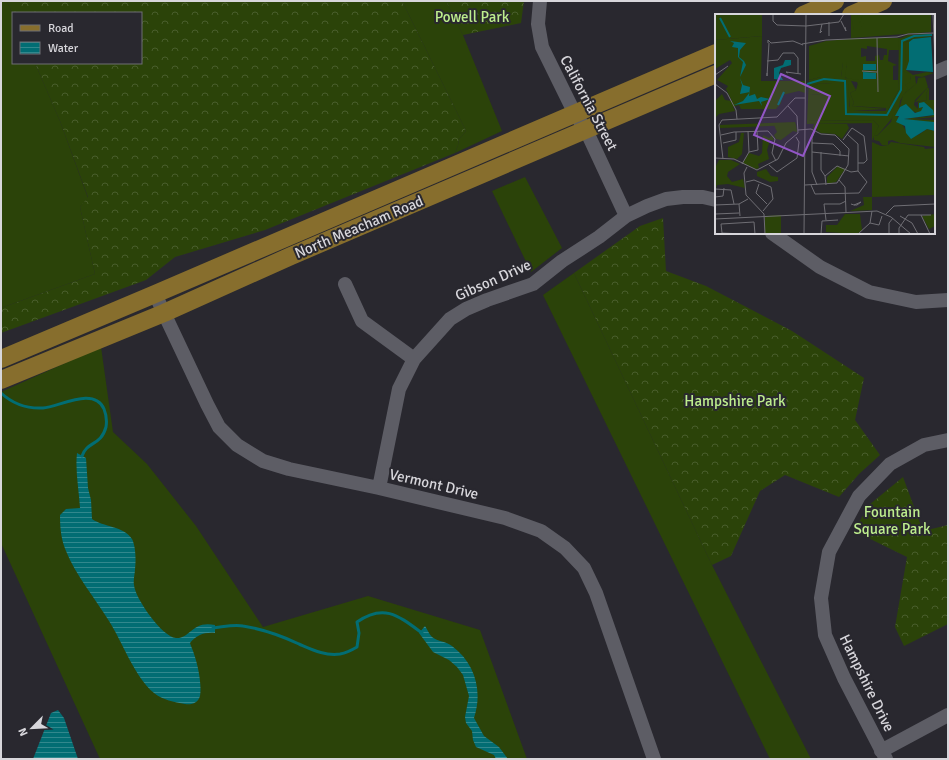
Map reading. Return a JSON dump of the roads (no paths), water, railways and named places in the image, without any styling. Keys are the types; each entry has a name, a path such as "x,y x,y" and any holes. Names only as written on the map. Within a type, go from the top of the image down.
{"main road":[{"path":"805,14 835,1"},
{"path":"853,14 883,1"},
{"name":"North Meacham Road","path":"1,359 156,294 715,53"},
{"name":"North Meacham Road","path":"5,378 164,313 291,256 715,74"}],"street":[{"name":"California Street","path":"540,1 538,24 542,47 575,114 586,130 626,216"},
{"path":"935,73 948,67"},
{"name":"Gibson Drive","path":"379,488 399,389 414,359 450,319 466,309 487,300 533,284 562,260 598,238 626,216 647,206 666,199 683,197 703,197 715,200"},
{"path":"773,234 820,267 869,292 916,302 948,300"},
{"path":"345,284 362,321 414,359"},
{"name":"Vermont Drive","path":"156,294 219,427 237,446 263,461 289,469 379,488 505,518 541,531 565,548 584,568 596,593 654,759"},
{"name":"Hampshire Drive","path":"884,755 844,678 825,635 821,598 829,552 859,496 890,464 924,445 948,440"},
{"path":"884,755 948,715"}],"water":[{"path":"77,453 86,458 92,519 102,524 119,529 132,539 136,562 134,585 139,599 150,616 164,631 170,636 176,638 185,636 201,625 215,625 215,633 201,635 190,643 197,664 200,686 200,696 194,703 185,704 165,699 154,693 140,678 109,621 80,578 70,560 62,538 60,515 66,509 80,508"},
{"path":"425,626 432,637 450,644 460,653 471,669 475,678 478,698 474,718 484,736 499,747 508,759 496,759 494,755 476,747 473,740 472,731 466,723 465,717 469,696 463,675 449,660 433,652 419,633"},
{"path":"58,710 64,718 78,759 33,759 51,713"}],"waterway":[{"path":"1,393 15,403 31,408 50,407 85,398 99,402 104,409 106,427 104,433 98,441 87,448 82,456"},
{"path":"213,628 236,625 250,627 279,636 319,652 329,654 340,654 357,647 359,633 357,622 375,613 391,614 406,621 422,633"}],"park label":[{"name":"Powell Park","path":"472,17"},
{"name":"Hampshire Park","path":"735,401"},
{"name":"Fountain Square Park","path":"892,520"}]}
